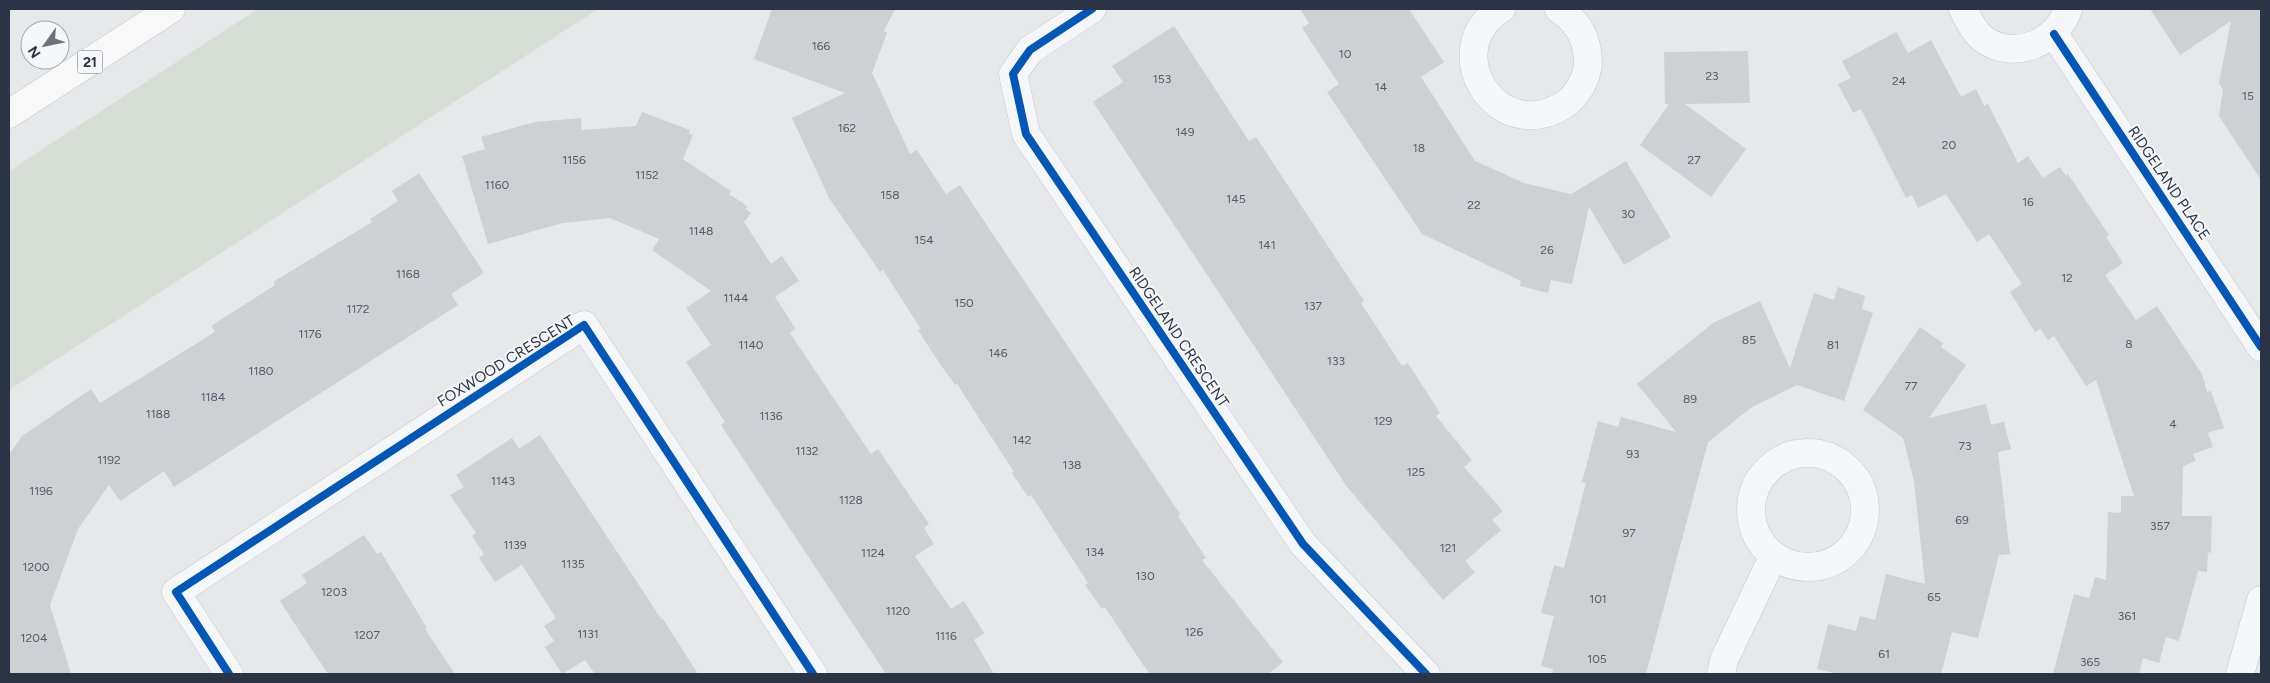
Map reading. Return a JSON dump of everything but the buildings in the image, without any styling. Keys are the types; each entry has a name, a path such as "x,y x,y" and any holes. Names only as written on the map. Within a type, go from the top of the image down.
{"main road":[{"name":"21","path":"9,114 171,9"}],"street":[{"name":"RIDGELAND CRESCENT","path":"1092,9 1030,50 1013,74 1026,134 1303,544 1426,674"},
{"path":"1500,9 1486,22 1477,39 1473,58 1476,76 1485,93 1499,106 1516,114 1535,116 1553,112 1569,101 1581,87 1588,69 1588,50 1582,31 1570,16 1559,9"},
{"path":"1963,9 1970,24 1983,38 2000,47 2019,49 2038,44 2054,34 2064,20 2068,9"},
{"name":"RIDGELAND PLACE","path":"2054,34 2261,347"},
{"name":"FOXWOOD CRESCENT","path":"229,674 176,592 584,325 813,674"},
{"path":"1795,454 1820,454 1842,464 1854,475 1862,490 1865,506 1864,522 1858,538 1849,550 1836,561 1820,566 1804,568 1788,564 1774,556 1762,545 1754,531 1750,515 1751,498 1757,483 1767,470 1780,460 1795,454"},
{"path":"1722,674 1724,660 1774,556"},
{"path":"2240,674 2261,600"}],"shaded area":[{"path":"258,9 598,9 9,390 9,171"}],"cycle path":[{"path":"1092,9 1030,50 1013,74 1026,134 1303,544 1426,674"},
{"path":"2054,34 2261,347"},
{"path":"229,674 176,592 584,325 813,674"}]}
